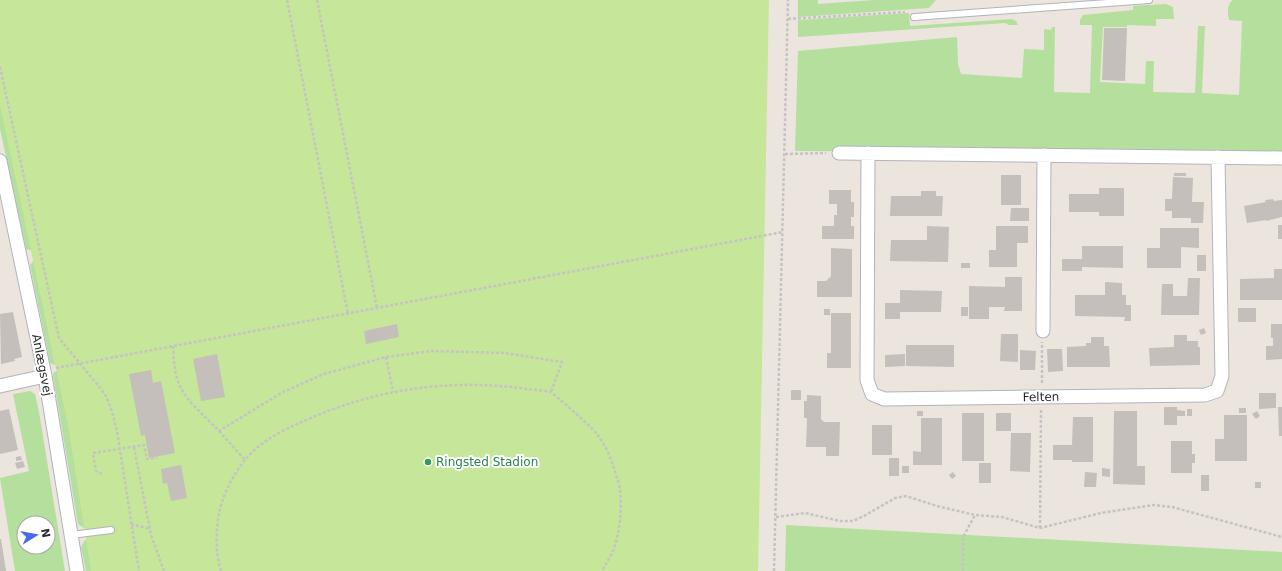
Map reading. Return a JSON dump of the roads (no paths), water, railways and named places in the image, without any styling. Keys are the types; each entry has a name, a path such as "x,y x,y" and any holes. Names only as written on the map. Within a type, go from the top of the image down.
{"street":[{"path":"839,153 1282,158"},
{"name":"Felten","path":"868,153 867,380 872,394 884,399 1205,395 1217,391 1222,376 1218,157"},
{"path":"1043,331 1044,155"},
{"name":"Anlægsvej","path":"0,161 3,193 45,373 77,571"},
{"path":"0,386 45,373"}],"lane":[{"path":"914,17 1149,0"},
{"path":"71,535 110,530"}],"place":[{"name":"Ringsted Stadion","path":"428,462"}]}
